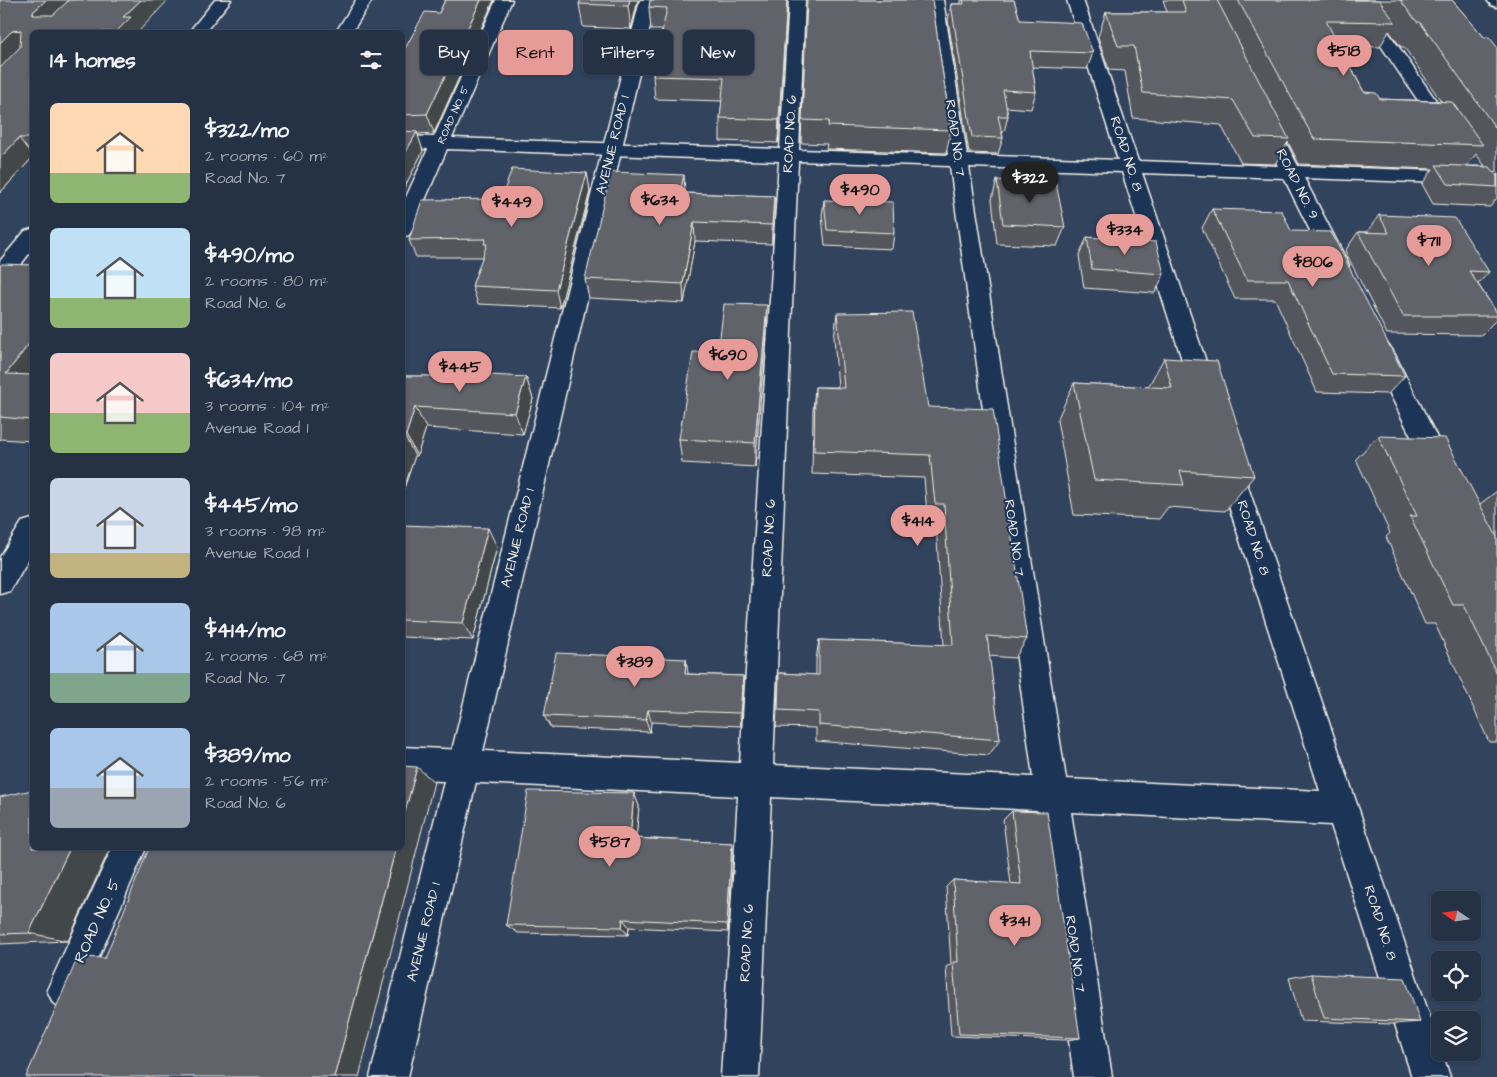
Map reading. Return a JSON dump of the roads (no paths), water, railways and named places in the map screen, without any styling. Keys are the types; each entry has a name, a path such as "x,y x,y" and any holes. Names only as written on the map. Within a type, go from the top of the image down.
{"street":[{"path":"198,30 223,0"},
{"path":"345,30 364,0"},
{"name":"ROAD NO. 5","path":"405,223 504,0"},
{"name":"AVENUE ROAD 1","path":"389,1077 648,0"},
{"name":"ROAD NO. 6","path":"740,1077 797,0"},
{"name":"ROAD NO. 7","path":"935,0 1093,1077"},
{"name":"ROAD NO. 8","path":"1075,0 1342,809 1436,1077"},
{"path":"1358,0 1459,146"},
{"name":"ROAD NO. 9","path":"1257,104 1345,279"},
{"path":"405,142 1292,173 1490,184"},
{"path":"1470,163 1490,184"},
{"path":"0,276 30,238"},
{"path":"1372,333 1452,493"},
{"path":"0,582 30,533"},
{"path":"405,763 1342,809"},
{"name":"ROAD NO. 5","path":"55,1015 128,850"}]}
